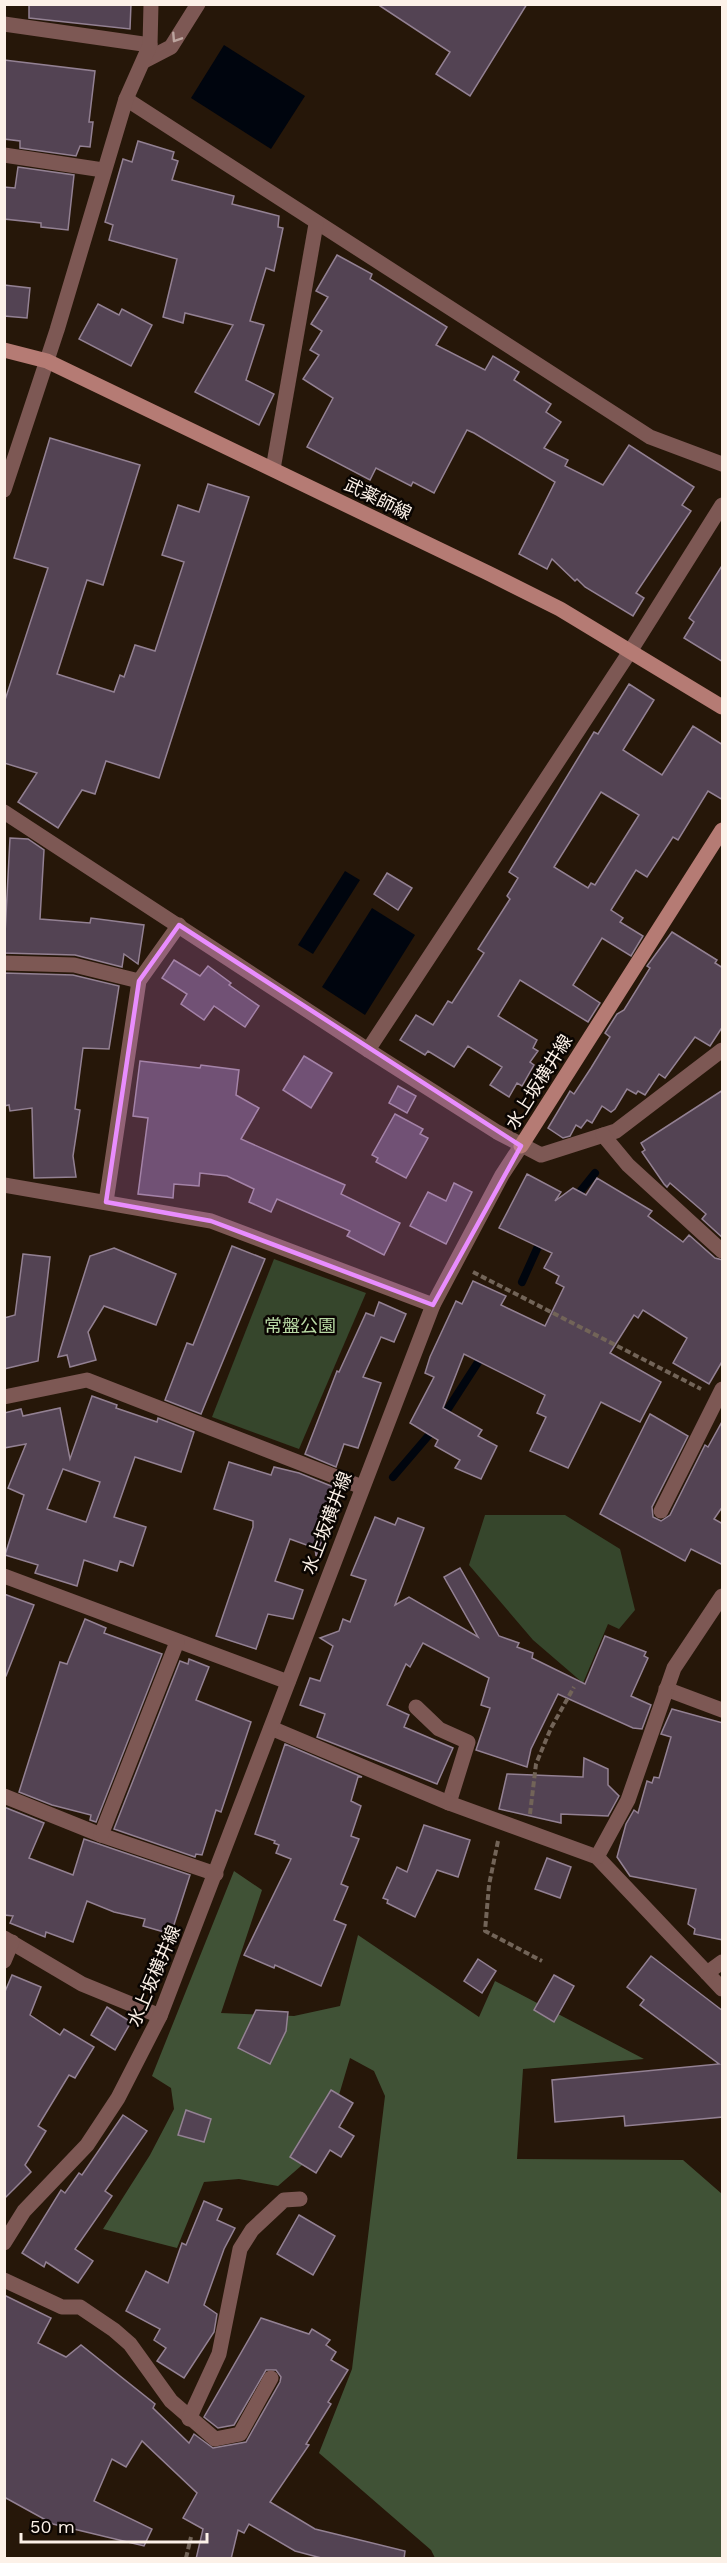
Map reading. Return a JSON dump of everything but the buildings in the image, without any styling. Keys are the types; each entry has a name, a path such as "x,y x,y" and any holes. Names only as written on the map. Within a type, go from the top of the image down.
{"street":[{"path":"4,490 47,361 126,99 150,45 151,4"},
{"path":"144,61 171,47 198,4"},
{"path":"4,24 150,45"},
{"path":"126,99 316,224 650,437 723,464"},
{"path":"4,155 103,170"},
{"path":"273,469 316,224"},
{"name":"武薬師線","path":"4,350 47,361 488,573 560,609 723,707"},
{"path":"368,1050 631,650 723,505"},
{"path":"4,812 368,1050 521,1146 541,1155 616,1131 723,1050"},
{"name":"水上坂横井線","path":"4,2243 24,2211 87,2145 118,2098 160,2016 432,1305 457,1263 502,1175 723,830"},
{"path":"106,1202 139,981 180,925"},
{"path":"4,963 74,965 139,981"},
{"path":"603,1135 628,1165 722,1250"},
{"path":"4,1185 211,1221 432,1305"},
{"path":"4,1397 87,1380 362,1486"},
{"path":"661,1511 720,1394"},
{"path":"4,1576 288,1682"},
{"path":"597,1857 628,1800 675,1668 723,1596"},
{"path":"101,1835 177,1642"},
{"path":"666,1689 723,1710"},
{"path":"416,1707 440,1729 468,1742 449,1803"},
{"path":"271,1728 449,1803 597,1857 723,1989"},
{"path":"4,1796 101,1835 216,1874"},
{"path":"4,1961 8,1940 82,1984 160,2016"},
{"path":"707,1973 723,1962"},
{"path":"189,2420 219,2354 240,2249 252,2230 284,2200 300,2199"},
{"path":"4,2280 62,2307 80,2307 114,2330 130,2344 171,2401 189,2420 215,2439 240,2434 271,2378"}],"path":[{"path":"457,1263 720,1394"},
{"path":"528,1832 536,1764 551,1728 574,1687"},
{"path":"503,1823 489,1884 485,1931 542,1961"},
{"path":"186,2559 191,2537"}],"highlighted area":[{"path":"179,925 521,1146 433,1305 211,1221 106,1202 139,981"}],"green space":[{"name":"常盤公園","path":"274,1259 366,1293 299,1449 212,1417"},
{"path":"485,1515 565,1515 620,1549 635,1610 619,1629 608,1624 583,1683 533,1640 469,1565"},
{"path":"234,1871 262,1890 221,2013 294,2016 340,2006 358,1935 479,2017 495,1981 644,2059 523,2069 517,2159 683,2160 722,2194 722,2558 435,2558 431,2550 319,2453 352,2369 385,2096 374,2071 350,2058 336,2105 309,2159 278,2186 239,2179 204,2182 177,2248 103,2229 150,2155 174,2109 171,2088 152,2076"}],"shaded area":[{"path":"224,45 305,96 271,149 191,98"},
{"path":"345,871 360,880 313,954 298,945"},
{"path":"372,908 415,935 365,1015 322,987"}],"waterway":[{"path":"575,1198 595,1173"},
{"path":"522,1282 541,1240"},
{"path":"442,1418 484,1353"},
{"path":"393,1477 435,1428"}]}
